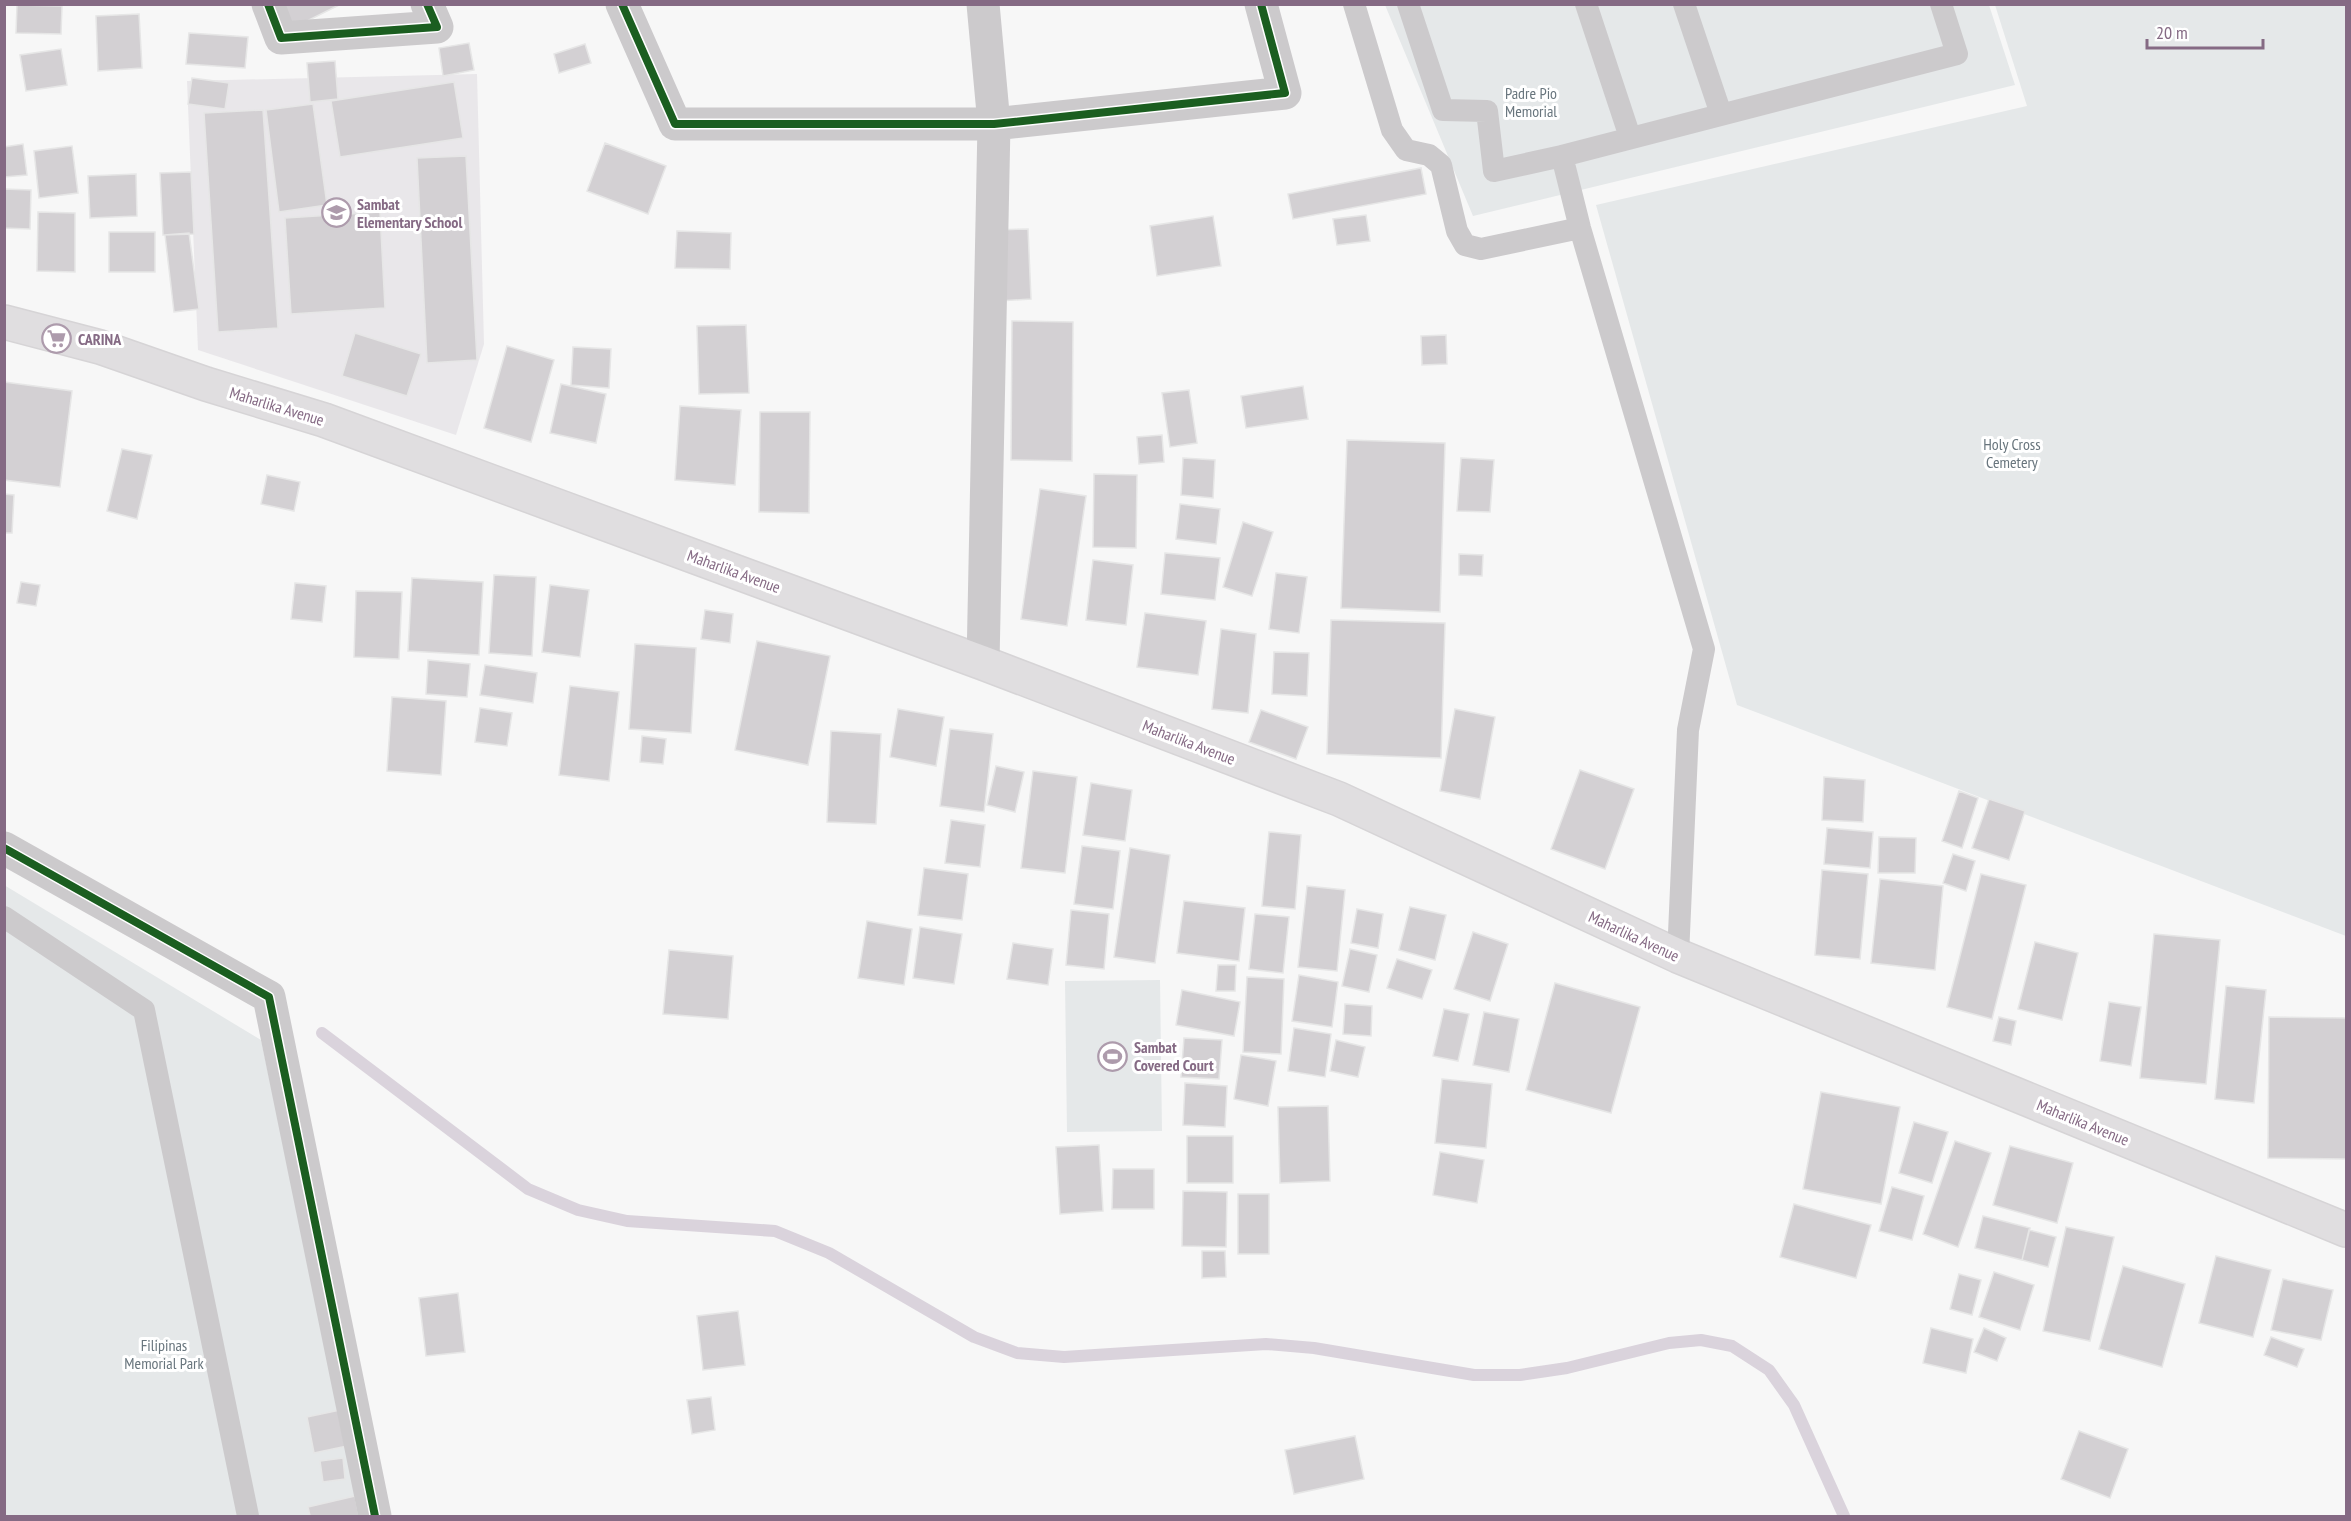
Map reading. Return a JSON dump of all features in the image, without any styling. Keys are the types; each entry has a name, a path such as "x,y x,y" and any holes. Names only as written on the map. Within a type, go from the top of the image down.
{"main road":[{"name":"Maharlika Avenue","path":"4,322 100,347 206,384 324,420 983,663 1339,799 1678,956 2346,1230"}],"street":[{"path":"268,4 281,38 437,27 428,4"},
{"path":"622,4 675,124 994,124 1285,93 1261,4"},
{"path":"983,4 994,124 983,663"},
{"path":"4,848 269,997 375,1516"}],"lane":[{"path":"1354,4 1392,130 1406,150 1430,155 1441,165 1457,231 1466,245 1481,249 1580,228"},
{"path":"1408,4 1443,110 1487,111 1494,171 1562,156 1957,54 1941,4"},
{"path":"1586,4 1630,137"},
{"path":"1684,4 1721,114"},
{"path":"1562,156 1580,228 1704,649 1688,730 1678,956"},
{"path":"4,917 144,1010 248,1516"}],"shaded area":[{"name":"Sambat Elementary School","path":"477,74 484,344 456,435 198,350 187,81"}],"green space":[{"name":"Padre Pio Memorial","path":"1385,5 1989,5 2015,85 1473,216"},
{"name":"Holy Cross Cemetery","path":"1995,5 2346,5 2346,936 1737,705 1596,205 2027,106"},
{"name":"Filipinas Memorial Park","path":"4,885 261,1040 363,1516 5,1516"},
{"name":"Sambat Covered Court","path":"1160,980 1162,1131 1067,1132 1065,981"}],"building":[{"path":"274,4 341,4 287,31"},
{"path":"17,5 62,6 61,34 16,33"},
{"path":"139,14 142,68 98,71 96,16"},
{"path":"189,33 248,37 245,68 186,64"},
{"path":"469,43 474,70 443,76 439,48"},
{"path":"585,44 591,63 559,73 554,54"},
{"path":"61,49 67,85 26,91 20,55"},
{"path":"335,61 338,99 310,102 307,63"},
{"path":"192,78 229,83 225,109 188,104"},
{"path":"454,82 463,138 340,157 331,101"},
{"path":"313,104 327,205 279,212 266,110"},
{"path":"263,110 278,328 218,332 204,113"},
{"path":"605,143 666,166 648,214 587,191"},
{"path":"23,144 27,175 4,177 4,147"},
{"path":"72,146 78,193 39,198 34,151"},
{"path":"466,156 477,360 427,363 417,158"},
{"path":"1421,168 1426,194 1293,219 1288,194"},
{"path":"191,172 194,234 163,235 160,173"},
{"path":"136,174 137,216 90,218 88,176"},
{"path":"4,189 31,190 30,229 4,228"},
{"path":"38,212 75,213 75,272 37,271"},
{"path":"380,212 385,308 291,314 285,218"},
{"path":"1366,215 1370,241 1337,245 1333,219"},
{"path":"1213,216 1221,266 1157,276 1150,226"},
{"path":"1028,229 1031,299 998,301 995,230"},
{"path":"677,231 731,233 730,269 675,268"},
{"path":"109,232 155,232 155,272 109,272"},
{"path":"189,233 199,309 174,312 165,235"},
{"path":"1012,321 1073,322 1072,461 1011,460"},
{"path":"746,325 749,393 699,394 697,326"},
{"path":"355,333 421,354 407,396 342,376"},
{"path":"1446,335 1447,364 1422,365 1421,336"},
{"path":"507,346 554,360 531,442 484,428"},
{"path":"573,347 611,349 609,388 571,385"},
{"path":"4,382 72,391 60,487 4,480"},
{"path":"561,384 606,394 596,443 550,433"},
{"path":"1303,386 1308,419 1246,428 1241,396"},
{"path":"1189,390 1197,443 1170,447 1162,393"},
{"path":"680,406 741,410 735,485 675,480"},
{"path":"760,412 810,412 809,513 759,512"},
{"path":"1162,435 1164,462 1139,464 1137,437"},
{"path":"1347,440 1445,443 1440,612 1341,608"},
{"path":"122,449 152,455 137,519 107,511"},
{"path":"1183,458 1215,460 1213,498 1181,495"},
{"path":"1461,458 1494,460 1490,512 1457,511"},
{"path":"1094,474 1137,475 1136,548 1093,547"},
{"path":"267,475 300,482 294,511 261,504"},
{"path":"1040,489 1086,496 1067,626 1021,619"},
{"path":"4,494 14,495 12,533 4,533"},
{"path":"1180,504 1220,509 1216,544 1176,539"},
{"path":"1243,522 1273,532 1252,596 1223,587"},
{"path":"1165,553 1220,558 1215,600 1161,594"},
{"path":"1459,554 1483,555 1482,576 1459,575"},
{"path":"1093,560 1133,565 1126,625 1086,620"},
{"path":"1276,573 1307,577 1299,633 1269,629"},
{"path":"494,575 536,577 532,656 489,653"},
{"path":"412,578 483,582 479,655 408,651"},
{"path":"21,582 40,585 36,606 17,603"},
{"path":"295,583 326,586 322,622 291,619"},
{"path":"550,585 589,590 580,657 542,652"},
{"path":"356,591 402,592 399,659 354,657"},
{"path":"705,610 733,614 730,643 701,639"},
{"path":"1145,613 1206,621 1198,675 1137,667"},
{"path":"1331,620 1445,623 1441,758 1327,754"},
{"path":"1221,629 1256,634 1248,713 1212,709"},
{"path":"757,641 830,656 808,765 735,750"},
{"path":"635,644 696,648 691,733 629,729"},
{"path":"1274,652 1309,653 1307,696 1272,694"},
{"path":"428,660 470,664 467,697 426,694"},
{"path":"485,665 537,673 533,703 480,695"},
{"path":"570,686 619,692 609,781 559,775"},
{"path":"392,697 446,701 441,775 387,771"},
{"path":"480,708 512,713 507,746 475,742"},
{"path":"898,709 944,717 936,766 890,757"},
{"path":"1455,709 1495,717 1480,799 1440,791"},
{"path":"1261,710 1308,727 1296,759 1249,742"},
{"path":"950,729 993,734 984,812 940,806"},
{"path":"831,731 881,734 876,824 827,822"},
{"path":"642,736 666,739 663,764 640,762"},
{"path":"996,766 1024,772 1015,812 987,805"},
{"path":"1580,770 1634,789 1605,869 1551,849"},
{"path":"1033,771 1077,777 1065,873 1021,868"},
{"path":"1824,777 1865,780 1863,822 1822,820"},
{"path":"1091,783 1132,790 1125,841 1083,835"},
{"path":"1959,791 1978,798 1962,848 1942,841"},
{"path":"1989,799 2025,811 2009,860 1972,848"},
{"path":"951,820 985,825 980,867 945,863"},
{"path":"1827,828 1873,832 1870,868 1824,864"},
{"path":"1269,832 1301,835 1295,909 1262,906"},
{"path":"1879,837 1916,838 1915,873 1878,873"},
{"path":"1082,846 1120,851 1113,909 1074,904"},
{"path":"1130,848 1170,855 1155,963 1114,957"},
{"path":"1953,854 1975,861 1966,891 1943,883"},
{"path":"924,868 968,874 962,920 918,915"},
{"path":"1822,870 1868,874 1860,959 1815,955"},
{"path":"1981,874 2026,885 1992,1019 1947,1007"},
{"path":"1880,879 1943,886 1935,970 1871,963"},
{"path":"1307,886 1345,890 1337,971 1298,967"},
{"path":"1184,901 1245,908 1239,961 1177,953"},
{"path":"1410,907 1446,915 1435,960 1399,950"},
{"path":"1357,909 1383,914 1378,948 1351,943"},
{"path":"1071,910 1109,914 1104,969 1066,965"},
{"path":"1255,914 1289,917 1283,973 1249,969"},
{"path":"867,921 912,929 904,985 858,978"},
{"path":"920,927 962,934 954,984 913,978"},
{"path":"1473,932 1508,944 1490,1001 1454,989"},
{"path":"2154,934 2220,940 2206,1084 2140,1078"},
{"path":"2035,942 2078,953 2062,1020 2018,1009"},
{"path":"1013,943 1053,949 1048,985 1007,979"},
{"path":"1350,949 1377,955 1369,992 1342,986"},
{"path":"669,950 733,956 728,1019 663,1014"},
{"path":"1397,959 1432,970 1422,999 1387,988"},
{"path":"1218,965 1236,965 1235,991 1216,991"},
{"path":"1299,975 1338,982 1332,1027 1292,1021"},
{"path":"1247,977 1284,979 1281,1054 1243,1052"},
{"path":"1555,983 1640,1007 1611,1113 1526,1090"},
{"path":"2226,986 2266,990 2254,1103 2215,1099"},
{"path":"1182,990 1240,1002 1234,1036 1176,1025"},
{"path":"2109,1002 2141,1007 2131,1066 2100,1061"},
{"path":"1345,1004 1372,1006 1371,1036 1343,1034"},
{"path":"1444,1009 1469,1014 1458,1061 1433,1056"},
{"path":"1484,1012 1519,1019 1509,1072 1473,1065"},
{"path":"1999,1017 2016,1021 2011,1045 1993,1041"},
{"path":"2269,1017 2346,1018 2346,1159 2268,1158"},
{"path":"1294,1028 1331,1034 1325,1077 1288,1071"},
{"path":"1184,1038 1222,1040 1219,1079 1181,1077"},
{"path":"1336,1040 1365,1047 1358,1077 1330,1071"},
{"path":"1241,1055 1276,1061 1268,1106 1234,1099"},
{"path":"1442,1079 1492,1084 1486,1148 1435,1143"},
{"path":"1185,1083 1227,1086 1225,1127 1183,1125"},
{"path":"1821,1092 1900,1107 1881,1204 1803,1189"},
{"path":"1328,1106 1330,1181 1280,1183 1278,1107"},
{"path":"1914,1122 1948,1132 1932,1183 1899,1173"},
{"path":"1187,1136 1233,1136 1233,1183 1187,1183"},
{"path":"1955,1141 1991,1153 1958,1247 1923,1234"},
{"path":"1099,1145 1103,1211 1060,1214 1056,1147"},
{"path":"2010,1146 2073,1163 2057,1223 1993,1205"},
{"path":"1440,1152 1484,1160 1477,1203 1433,1195"},
{"path":"1113,1169 1154,1169 1154,1209 1112,1209"},
{"path":"1892,1187 1924,1196 1912,1240 1879,1231"},
{"path":"1183,1191 1227,1192 1226,1247 1182,1246"},
{"path":"1238,1194 1269,1194 1269,1254 1238,1254"},
{"path":"1794,1204 1871,1225 1856,1278 1780,1257"},
{"path":"1983,1216 2030,1228 2022,1260 1975,1248"},
{"path":"2066,1227 2114,1237 2090,1341 2043,1331"},
{"path":"2029,1230 2056,1237 2048,1267 2022,1260"},
{"path":"1202,1251 1225,1251 1226,1277 1202,1278"},
{"path":"2216,1256 2271,1270 2253,1337 2199,1323"},
{"path":"2123,1266 2185,1284 2162,1367 2099,1349"},
{"path":"1994,1272 2034,1285 2020,1330 1979,1317"},
{"path":"1959,1274 1981,1280 1972,1315 1950,1309"},
{"path":"2283,1279 2333,1290 2321,1340 2271,1330"},
{"path":"458,1293 465,1352 426,1356 419,1298"},
{"path":"738,1311 745,1365 703,1370 697,1316"},
{"path":"1931,1328 1973,1339 1966,1373 1923,1363"},
{"path":"1984,1328 2006,1338 1997,1361 1974,1352"},
{"path":"2271,1337 2304,1349 2297,1367 2264,1355"},
{"path":"711,1397 715,1430 692,1434 687,1400"},
{"path":"340,1410 347,1446 314,1453 307,1417"},
{"path":"2079,1431 2128,1449 2110,1498 2061,1479"},
{"path":"1355,1436 1364,1479 1294,1494 1285,1450"},
{"path":"343,1458 345,1479 323,1482 320,1461"},
{"path":"355,1496 359,1516 310,1516 308,1507"}],"waterway":[{"path":"322,1033 528,1189 578,1210 627,1221 775,1231 829,1253 974,1337 1017,1353 1064,1357 1266,1344 1314,1348 1474,1375 1520,1375 1567,1368 1669,1343 1701,1340 1732,1346 1769,1370 1794,1405 1844,1516"}],"cycle path":[{"path":"268,4 281,38 437,27 427,4"},
{"path":"622,4 675,124 994,124 1285,93 1261,4"},
{"path":"4,848 269,997 375,1516"}],"place":[{"name":"Sambat Elementary School","path":"336,213"},
{"name":"CARINA","path":"57,339"},
{"name":"Sambat Covered Court","path":"1113,1056"}]}
